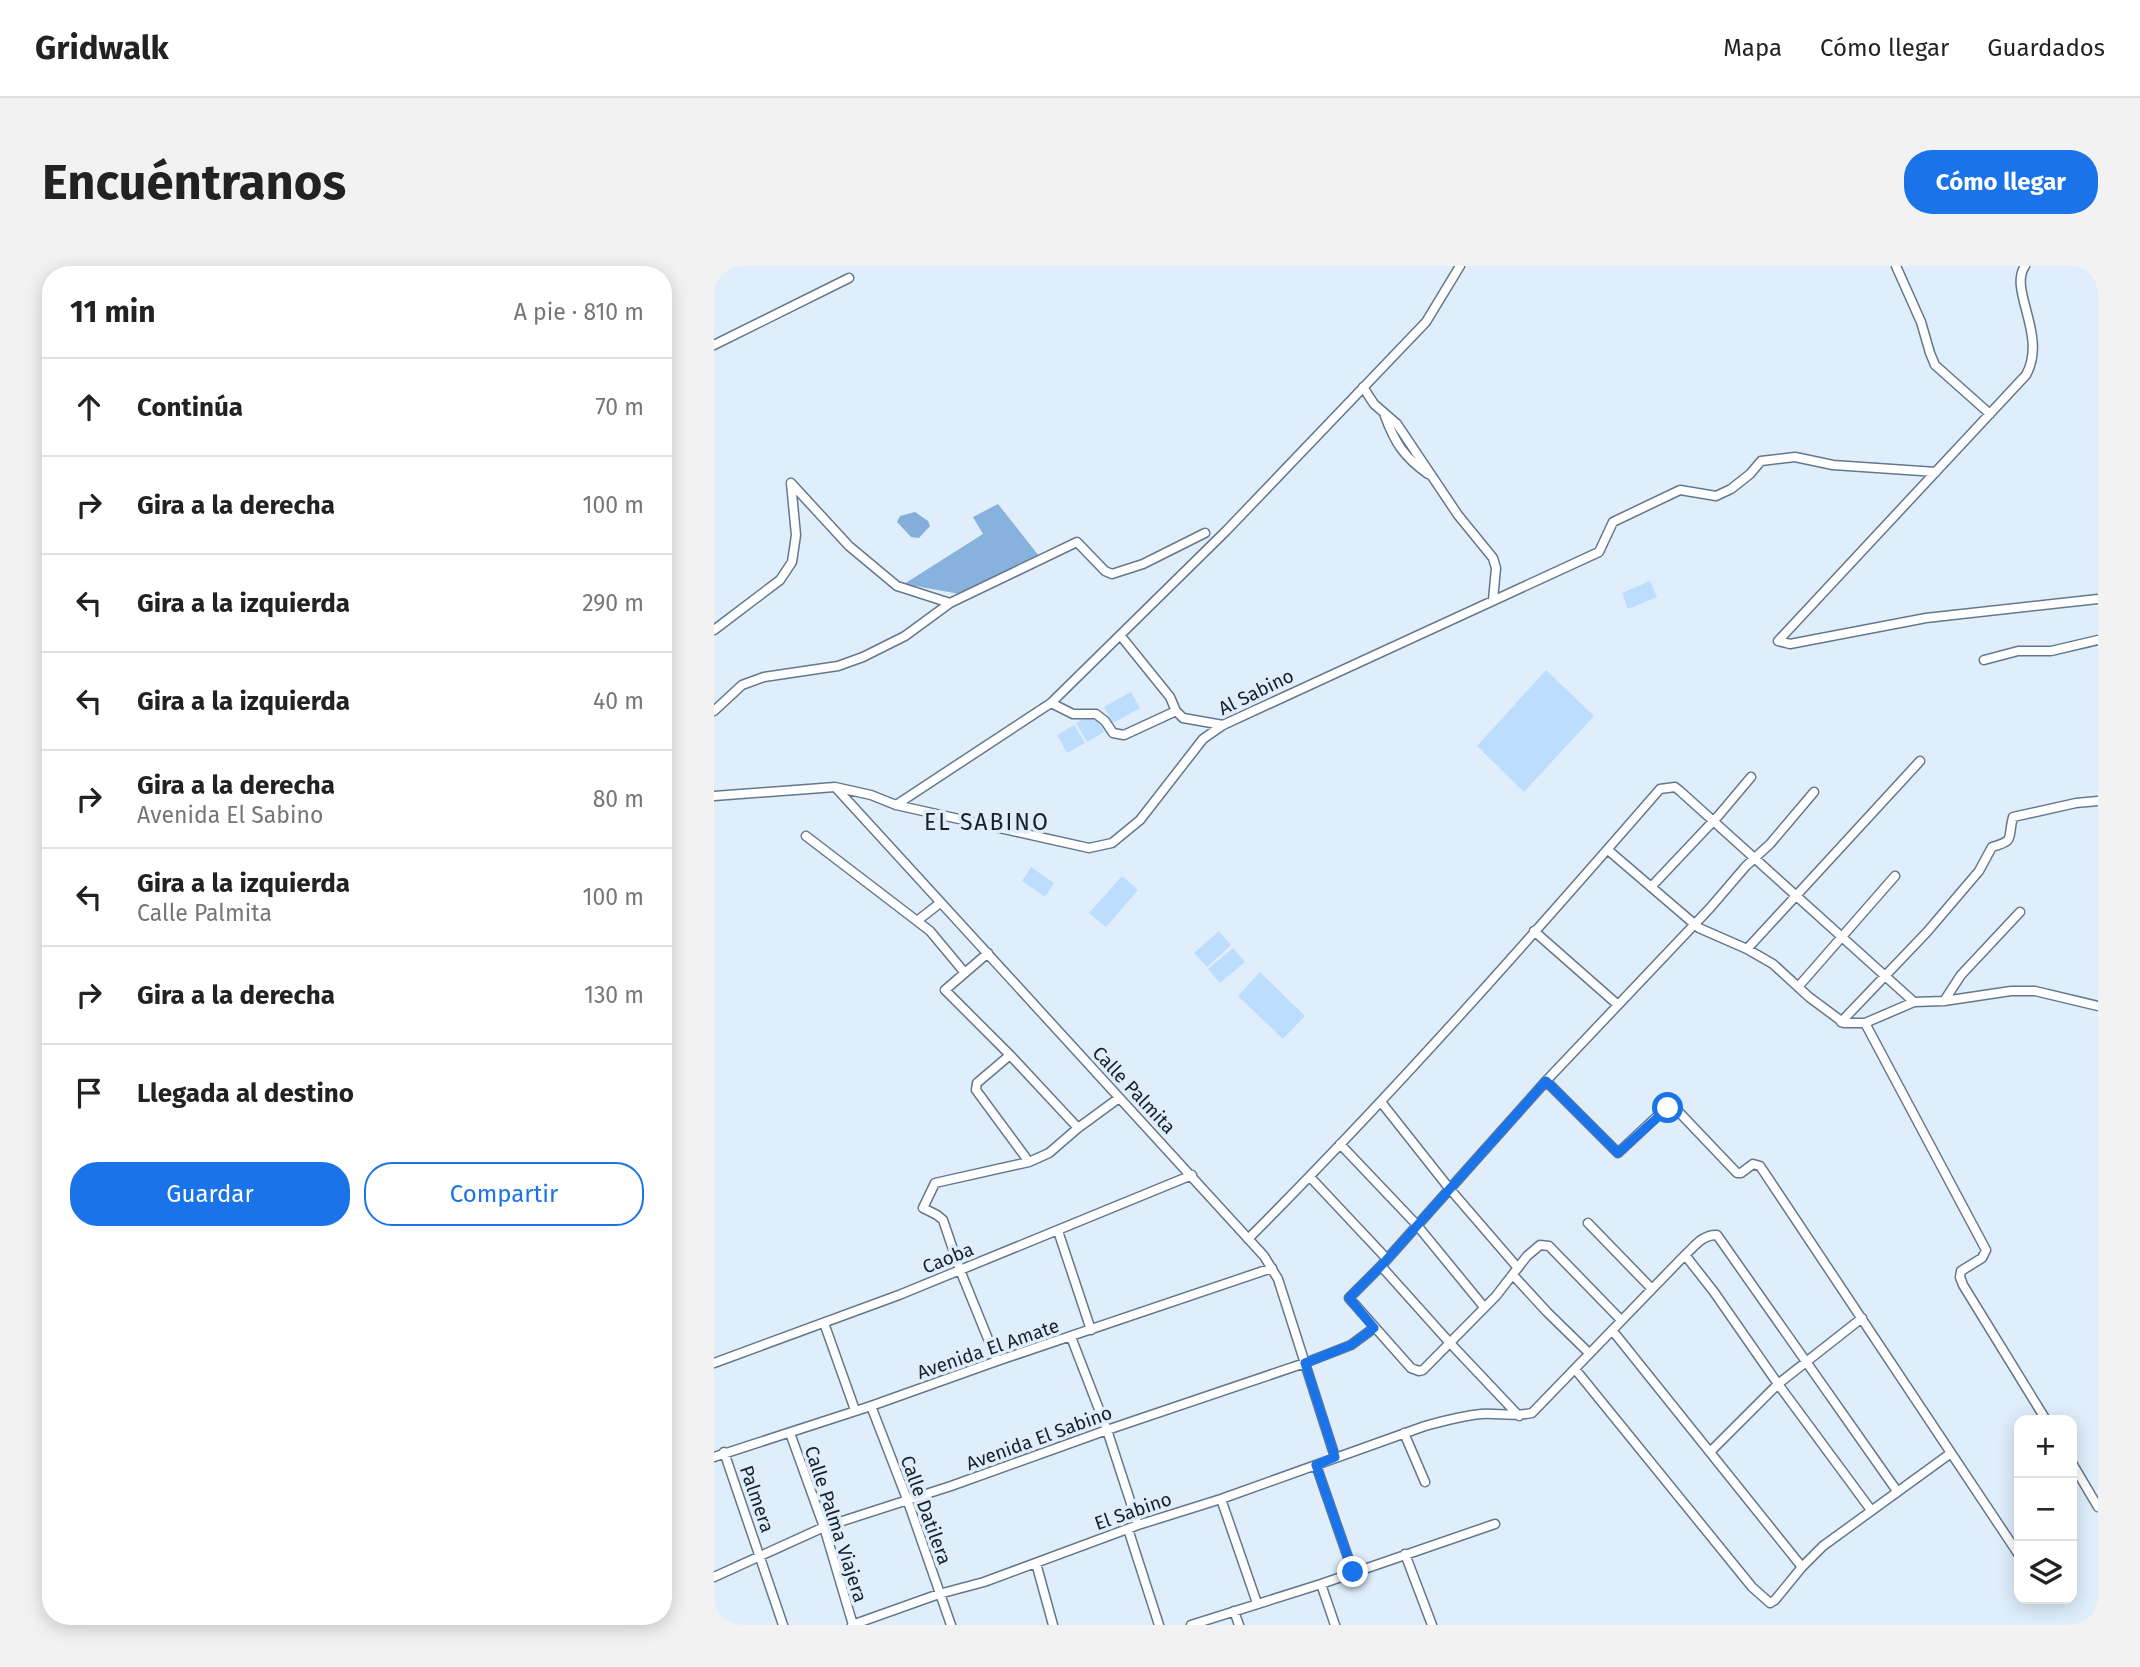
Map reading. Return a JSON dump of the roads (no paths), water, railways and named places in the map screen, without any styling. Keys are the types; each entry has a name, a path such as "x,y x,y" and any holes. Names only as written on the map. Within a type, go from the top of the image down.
{"street":[{"path":"896,805 1051,703 1235,522 1426,322 1460,266"},
{"path":"1896,266 1921,322 1935,365 1990,414"},
{"path":"2025,266 2021,272 2020,285 2031,322 2034,344 2033,363 2026,375 1778,641 1790,644 1926,618 2098,599"},
{"path":"714,345 849,278"},
{"path":"1363,387 1385,416 1396,424 1458,515 1493,558 1496,568 1493,600"},
{"name":"Al Sabino","path":"714,796 835,787 896,805 1089,848 1112,843 1140,821 1203,739 1223,724 1599,552 1613,522 1680,490 1716,496 1731,489 1750,474 1760,461 1795,457 1833,465 1936,472"},
{"path":"714,630 780,580 792,562 796,535 791,483 849,546 897,586 950,603"},
{"path":"714,711 742,685 764,677 838,666 863,657 905,636 950,603 1077,542 1105,572 1112,574 1143,564 1205,533"},
{"path":"1121,635 1170,697 1176,711 1183,718 1223,724"},
{"path":"1984,660 2018,651 2051,651 2098,640"},
{"path":"1051,703 1073,715 1096,714 1113,733 1124,736 1176,711"},
{"path":"1747,949 1920,761"},
{"path":"1651,887 1713,822 1751,777"},
{"path":"1248,1238 1381,1102 1660,789 1668,786 1680,791 1913,1002"},
{"name":"Calle Palmita","path":"835,787 1264,1256 1278,1279 1335,1457"},
{"path":"1621,1320 1549,1246 1540,1245 1423,1370 1416,1371 1349,1298 1384,1263 1546,1081 1695,924 1746,866 1770,844 1814,792"},
{"path":"1841,1022 1927,932 1979,872 1992,848 2007,842 2013,817 2076,803 2098,801"},
{"path":"806,836 930,931 965,973"},
{"path":"1608,850 1699,928 1747,949 1773,964 1841,1022 1865,1023 1913,1002 1944,1001 2011,991 2035,992 2098,1006"},
{"path":"1798,987 1895,876"},
{"path":"917,921 940,902"},
{"path":"1944,1001 1961,975 2020,912"},
{"path":"1534,931 1618,1005"},
{"path":"988,953 945,990 1078,1128"},
{"path":"1865,1023 1986,1250 1982,1258 1961,1271 1963,1285 2043,1415"},
{"path":"1010,1055 975,1086 1029,1162"},
{"path":"1546,1081 1618,1153 1664,1110 1672,1108 1677,1110 1737,1173 1753,1164 1760,1166 2014,1548"},
{"path":"997,1360 943,1220 923,1208 935,1183 1029,1162 1049,1153 1119,1098"},
{"path":"1381,1102 1547,1312 1589,1353"},
{"path":"1340,1144 1416,1224 1484,1307"},
{"name":"Caoba","path":"714,1363 961,1270 1192,1175"},
{"path":"1310,1177 1450,1343 1519,1416 1532,1413 1539,1407 1685,1255 1706,1237 1717,1235 1897,1491"},
{"path":"1588,1223 1652,1289"},
{"path":"1058,1231 1091,1330"},
{"path":"1685,1255 1871,1510"},
{"name":"Avenida El Amate","path":"714,1457 1272,1268"},
{"path":"1711,1451 1778,1384 1862,1318"},
{"path":"824,1323 856,1410"},
{"name":"Avenida El Sabino","path":"714,1577 824,1527 951,1486 1305,1363 1351,1345 1374,1328"},
{"path":"1612,1330 1802,1567"},
{"path":"1071,1337 1107,1430 1138,1525"},
{"path":"1575,1368 1752,1587 1770,1603 1823,1546 1951,1453"},
{"name":"Calle Datilera","path":"871,1406 951,1625"},
{"name":"El Sabino","path":"852,1625 940,1594 984,1582 1138,1525 1221,1499 1425,1426 1482,1414 1519,1416"},
{"name":"Calle Palma Viajera","path":"790,1433 824,1527 852,1625"},
{"path":"1404,1433 1425,1482"},
{"name":"Palmera","path":"724,1452 783,1625"},
{"path":"1316,1465 1353,1572"},
{"path":"2077,1471 2098,1507"},
{"path":"1221,1499 1257,1603"},
{"path":"1191,1625 1495,1524"},
{"path":"1128,1529 1159,1625"},
{"path":"1405,1554 1432,1625"},
{"path":"1036,1563 1053,1625"},
{"path":"1321,1584 1335,1625"},
{"path":"1234,1611 1239,1625"}],"district":[{"name":"EL SABINO","path":"987,822"}]}
